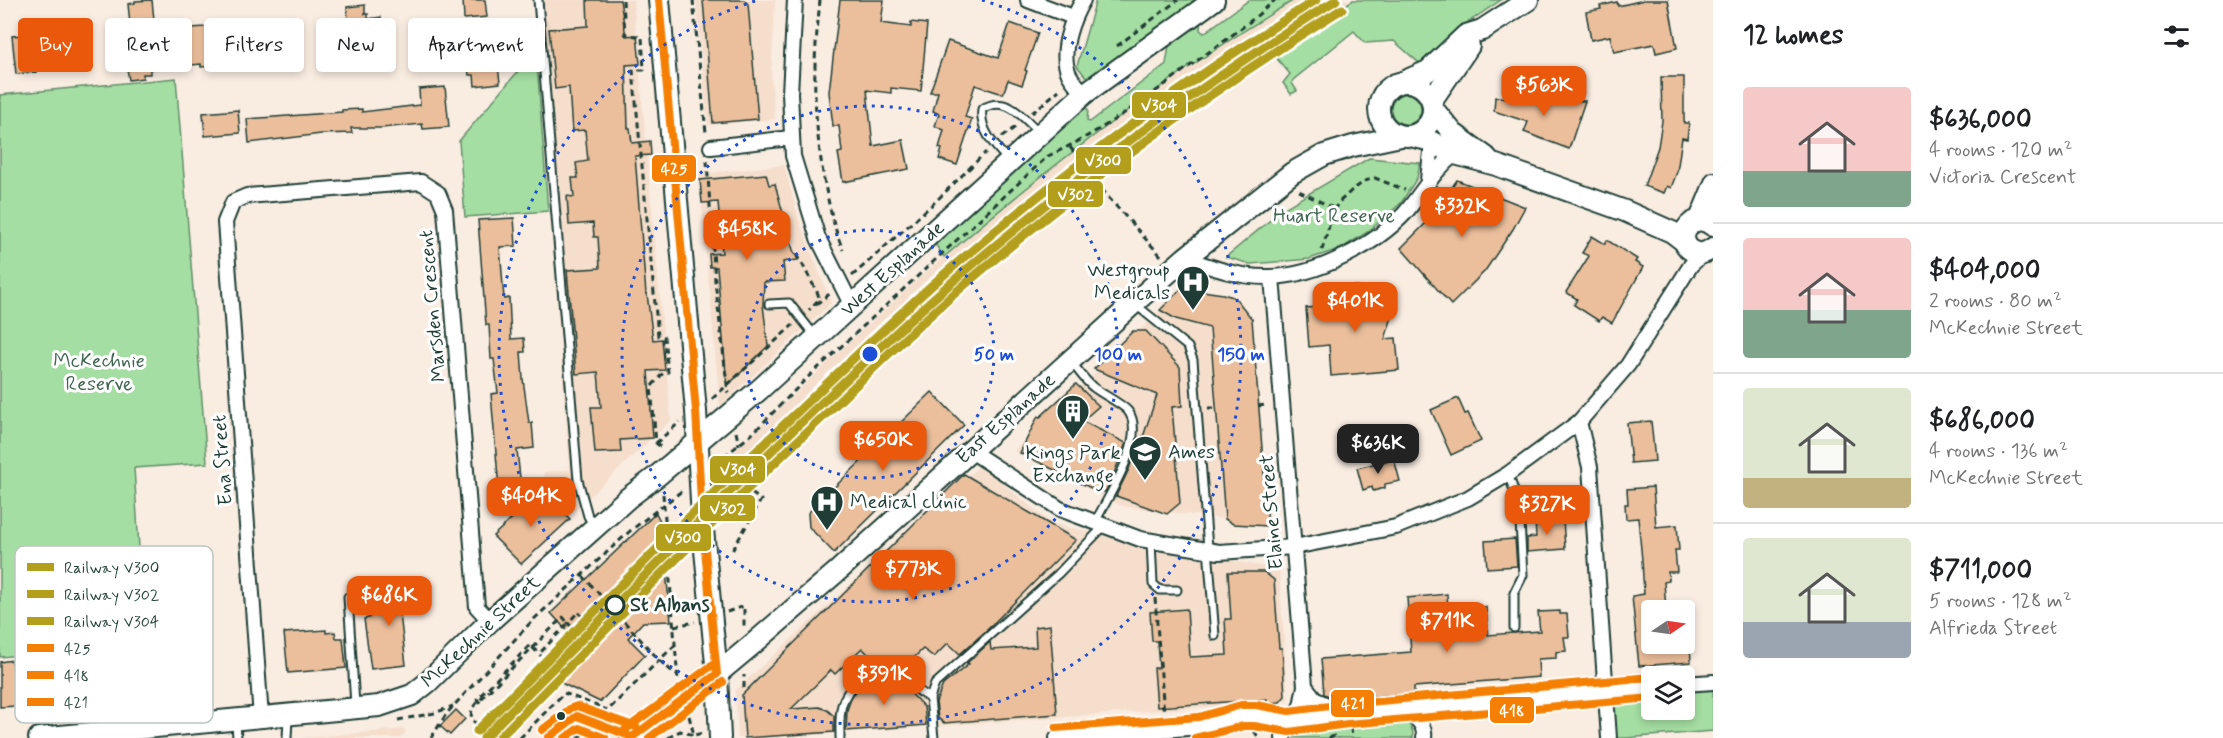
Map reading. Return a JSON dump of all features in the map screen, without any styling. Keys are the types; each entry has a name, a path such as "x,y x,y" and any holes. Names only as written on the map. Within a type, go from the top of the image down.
{"street":[{"path":"659,0 698,441 720,738"},
{"path":"795,0 790,93 793,156 818,238 852,306"},
{"path":"1028,0 1073,17"},
{"path":"1083,0 1070,26 1067,60 1069,75 1084,94"},
{"name":"West Esplanade","path":"698,441 817,338 1084,94 1214,0"},
{"path":"1353,146 1368,126 1381,98 1390,86 1428,71 1466,35 1482,30 1528,0"},
{"path":"1406,136 1424,129 1432,117 1432,105 1460,56 1482,30"},
{"path":"1405,81 1421,86 1432,105 1453,132 1496,165"},
{"path":"1379,105 1379,114 1387,128 1406,136 1432,142 1455,154 1496,165 1625,211 1672,232 1693,252 1710,251"},
{"name":"East Esplanade","path":"631,737 717,674 840,569 1134,303 1292,173 1324,155 1353,146 1406,136"},
{"path":"708,148 791,138"},
{"path":"1423,188 1432,142"},
{"path":"1179,264 1221,272 1272,277 1322,265 1356,252 1404,213 1439,166 1455,154"},
{"path":"1704,221 1713,180"},
{"name":"Marsden Crescent","path":"233,202 247,196 421,182 438,193 445,210 477,607 490,621"},
{"path":"1674,291 1685,243 1685,230 1704,221 1713,188"},
{"name":"Ena Street","path":"233,202 225,222 261,718"},
{"path":"1625,211 1704,221"},
{"path":"971,451 1059,509 1151,541 1209,551 1294,547 1396,527 1468,498 1508,474 1578,422 1628,365 1691,265 1710,251"},
{"name":"Elaine Street","path":"1272,277 1305,686 1301,706 1284,730 1283,738"},
{"path":"1578,422 1590,467 1609,738"},
{"name":"McKechnie Street","path":"39,738 236,729 261,718 379,706 412,695 490,621 596,529 628,498 698,441"},
{"path":"1695,683 1713,682"},
{"path":"1305,686 1316,700 1347,714"},
{"path":"1057,738 1201,727 1242,715 1289,722 1347,714 1641,688"},
{"path":"1408,710 1419,722 1425,733 1424,738"}],"lane":[{"path":"538,0 578,480 588,516 596,529"},
{"path":"1010,162 987,135 982,109 994,103 1005,104 1041,134"},
{"path":"769,304 789,303 817,338"},
{"path":"1134,303 1188,347 1193,360 1215,636"},
{"path":"934,738 930,698 936,684 1067,565 1100,524 1130,450 1134,428 1127,410 1091,386 1070,361"},
{"path":"1508,474 1519,504 1523,575 1514,593 1514,628"},
{"path":"1151,541 1155,586 1160,590 1177,590"},
{"path":"348,597 356,709"},
{"path":"840,738 842,705 846,696 862,677 881,664 892,667 918,692 930,698"},
{"path":"287,738 288,715"},
{"path":"548,738 577,716 631,737"}],"path":[{"path":"582,575 659,660 676,675 662,446 656,442 651,387 663,373 668,372 664,337 658,336 633,70 644,70 642,36 625,34 623,0"},
{"path":"693,0 708,148 715,271 726,387 819,299 798,254"},
{"path":"820,0 814,70 818,122 827,194 845,255"},
{"path":"431,738 447,713 524,629 630,531 752,434 806,379 1048,156 1070,147 1105,127 1153,94 1275,0"},
{"path":"1070,147 1094,179 1179,264"},
{"path":"1322,265 1322,244 1330,217 1351,191 1375,178 1389,185 1423,188"},
{"path":"1281,182 1335,209"},
{"path":"849,265 853,275"},
{"path":"1258,406 1265,405"},
{"path":"726,475 761,500 732,551"},
{"path":"1155,586 1164,713"},
{"path":"580,635 609,606"},
{"path":"539,654 578,612 583,617"},
{"path":"477,725 471,718 472,708 480,703 563,617 593,649 505,738"},
{"path":"556,672 560,675 600,637 596,632"},
{"path":"480,703 477,699 530,645 543,658"},
{"path":"578,738 675,645"},
{"path":"520,738 564,693 607,711"},
{"path":"668,738 680,731 694,735 696,738"},
{"path":"1329,738 1334,736 1339,738"}],"shaded area":[{"path":"535,0 633,0 671,420 565,520 549,502 544,472 570,470 540,72 545,72 545,18 536,18"},
{"path":"696,0 775,0 771,79 775,119 708,125"},
{"path":"1294,0 1353,0 1259,61 1245,67 1158,128 1058,204 894,342 754,478 744,478 730,465 730,457 738,448 841,350 918,279 1003,206 1123,115 1204,58"},
{"path":"784,165 799,220 831,303 720,406 699,174"},
{"path":"1184,288 1234,297 1250,318 1264,524 1122,506 1014,451"},
{"path":"980,465 1052,524 1279,570 1288,701 771,738 738,738 735,691"},
{"path":"404,729 406,732 400,738 301,738"}],"green space":[{"path":"1096,0 1199,0 1096,77 1086,77 1077,66"},
{"path":"1249,0 1294,0 1202,58 1113,121 944,257 933,241 1058,127 1086,108 1088,110 1087,121 1090,122 1166,64 1170,40 1201,17 1200,30 1204,33"},
{"path":"1353,0 1501,0 1458,29 1438,52 1422,64 1394,41 1365,43 1354,31 1293,80 1292,83 1297,91 1291,94 1283,83 1290,74 1272,53"},
{"path":"517,72 538,72 548,211 465,217 459,141"},
{"name":"McKechnie Reserve","path":"176,78 207,463 134,468 139,546 15,546 15,656 0,657 0,95"},
{"path":"1406,94 1412,95 1420,103 1420,115 1412,123 1406,124 1400,123 1392,115 1391,109 1392,103 1400,95"},
{"name":"Huart Reserve","path":"1369,158 1420,163 1417,178 1401,203 1369,231 1342,248 1309,259 1250,264 1226,257 1286,207"},
{"path":"1713,688 1713,731 1625,738 1617,738 1613,734 1613,703 1618,697 1641,694 1641,720 1695,720 1695,689"},
{"path":"1374,718 1406,722 1413,731 1413,738 1294,738 1306,726"}],"building":[{"path":"152,0 154,18 129,18 128,4 135,3 135,1"},
{"path":"463,0 485,0 487,17 464,18"},
{"path":"587,0 620,0 626,36 637,35 640,64 626,65 628,128 630,128 632,143 650,141 651,155 635,156 646,294 653,340 662,339 665,370 648,371 653,438 620,440 621,452 595,453 591,407 601,407 598,372 576,374 567,270 600,268 598,237 594,237 593,223 569,225 567,196 574,197 572,178 578,178 576,163 588,161 585,130 572,131 569,87 555,89 549,29 588,26"},
{"path":"703,0 744,0 748,4 758,119 713,123"},
{"path":"840,0 884,0 881,23 911,27 911,22 927,24 921,91 891,88 891,93 867,90 873,146 903,140 909,169 843,182 838,153 842,152 839,126 833,126 829,92"},
{"path":"1644,0 1668,0 1677,48 1656,53 1654,44 1614,52 1610,36 1591,40 1586,12 1617,2 1618,6"},
{"path":"365,5 365,14 368,14 368,18 348,18 347,7"},
{"path":"1010,23 1038,33 1022,85 1008,80 1003,94 975,85 965,117 972,119 957,165 939,159 942,149 939,148 944,130 935,126 939,114 933,111 938,92 930,92 948,41 998,58"},
{"path":"204,27 204,67 201,67 201,64 192,65 192,28"},
{"path":"18,35 18,72 37,72 16,74 12,36"},
{"path":"128,72 150,72 150,74 143,74 143,78 129,80"},
{"path":"469,72 499,72 500,83 475,86 474,75 469,75"},
{"path":"1661,77 1684,77 1684,123 1689,123 1687,139 1682,138 1677,172 1671,188 1667,186 1664,193 1644,186 1658,147 1662,121"},
{"path":"445,87 449,127 423,129 422,124 351,128 352,133 321,134 249,143 247,119 342,112 342,110 362,109 362,112 420,105 419,89"},
{"path":"1495,97 1585,101 1569,149 1524,132 1528,122 1494,111"},
{"path":"238,110 240,133 205,136 203,113"},
{"path":"766,174 769,185 775,184 793,250 798,260 783,262 785,281 764,282 763,305 768,346 727,386 717,267 710,267 709,254 722,253 718,202 702,203 700,180"},
{"path":"1457,180 1525,207 1485,271 1451,305 1401,248 1431,218"},
{"path":"514,218 516,246 500,247 504,299 509,298 511,339 524,338 525,352 521,352 523,379 529,423 532,423 534,448 517,450 521,487 499,489 491,394 498,393 494,359 491,359 489,325 486,325 478,220"},
{"path":"1592,236 1605,244 1607,240 1637,259 1635,262 1643,267 1612,323 1602,317 1599,321 1574,305 1577,299 1566,292 1589,256 1582,253"},
{"path":"1354,286 1371,288 1393,314 1385,339 1396,338 1399,370 1331,376 1329,345 1309,347 1306,308 1329,306"},
{"path":"1182,288 1233,297 1252,319 1268,526 1233,524 1225,519 1210,328 1176,319 1160,310"},
{"path":"1133,331 1146,331 1180,367 1182,406 1172,407 1180,503 1167,514 1116,496 1136,448 1139,449 1157,395 1094,369"},
{"name":"Kings Park Exchange","path":"1076,384 1099,406 1082,421 1126,443 1111,481 1105,492 1101,493 1020,453 1038,416 1040,417"},
{"path":"932,392 964,425 834,553 809,527 808,513"},
{"path":"1458,398 1481,441 1451,455 1431,410"},
{"path":"1651,421 1655,461 1631,463 1627,423"},
{"path":"1394,459 1400,481 1385,484 1385,488 1373,491 1372,487 1363,490 1357,468"},
{"path":"964,474 1076,540 960,654 948,643 934,657 923,649 902,669 883,659 875,661 862,648 835,674 831,670 791,709 819,707 827,710 834,716 834,732 745,738 742,695"},
{"path":"1653,487 1656,527 1677,525 1679,550 1675,550 1677,572 1668,572 1669,581 1664,582 1665,600 1641,600 1641,654 1691,654 1691,662 1639,666 1632,596 1644,594 1642,560 1638,518 1626,519 1627,489"},
{"path":"533,499 551,500 570,519 521,564 493,536"},
{"name":"St Albans","path":"656,513 661,523 671,621 643,622 628,638 645,655 600,702 551,678 582,648 551,613"},
{"path":"1563,519 1565,549 1527,552 1527,538 1536,537 1535,521"},
{"path":"1515,539 1517,566 1487,568 1485,541"},
{"path":"1228,572 1264,572 1274,580 1285,696 1280,702 1267,703 1267,699 1157,707 1154,668 1159,668 1157,641 1152,641 1150,612 1187,609 1190,657 1227,655 1225,619 1231,619"},
{"path":"425,587 427,602 399,605 406,665 371,669 364,619 369,618 367,596"},
{"path":"1447,594 1448,610 1486,607 1488,635 1540,631 1538,612 1560,611 1560,614 1567,614 1569,637 1564,637 1566,651 1556,652 1556,658 1538,659 1539,677 1414,687 1414,693 1336,699 1324,694 1321,659 1411,652 1407,598"},
{"path":"1050,625 1057,714 944,723 938,718 936,702 943,685 969,664 967,663 990,642 991,650 1036,647 1035,627"},
{"path":"326,630 326,633 335,632 336,638 343,638 346,668 288,673 284,633"},
{"path":"12,660 15,674 15,706 0,707 0,662"},
{"path":"882,670 897,679 924,707 926,725 846,731 847,710 852,696 867,680"},
{"path":"456,710 465,719 450,735 440,726"}],"rail line":[{"name":"V304","path":"477,731 726,481 882,331 955,265 1085,159 1222,61 1316,0"},
{"name":"V300","path":"484,738 814,410 946,288 1054,198 1192,95 1336,0"},
{"name":"V302","path":"499,738 743,494 897,346 970,280 1059,207 1151,137 1245,71 1342,9"}],"transit line":[{"name":"425","path":"659,0 717,674"},
{"name":"421","path":"625,730 711,666"},
{"name":"425","path":"631,738 717,674"},
{"name":"421","path":"1056,728 1199,717 1241,705 1256,705 1289,711 1641,678"},
{"name":"418","path":"649,738 723,682"},
{"name":"418","path":"1195,738 1244,726 1289,732 1348,724 1641,699"},
{"name":"421","path":"542,730 577,706 636,727"},
{"name":"425","path":"548,738 577,716 632,737"},
{"name":"418","path":"565,738 579,728 605,738"}],"place":[{"name":"Westgroup Medicals","path":"1193,311"},
{"name":"Kings Park Exchange","path":"1073,440"},
{"name":"Ames","path":"1145,481"},
{"name":"Medical clinic","path":"827,531"},
{"name":"St Albans","path":"615,605"}]}
